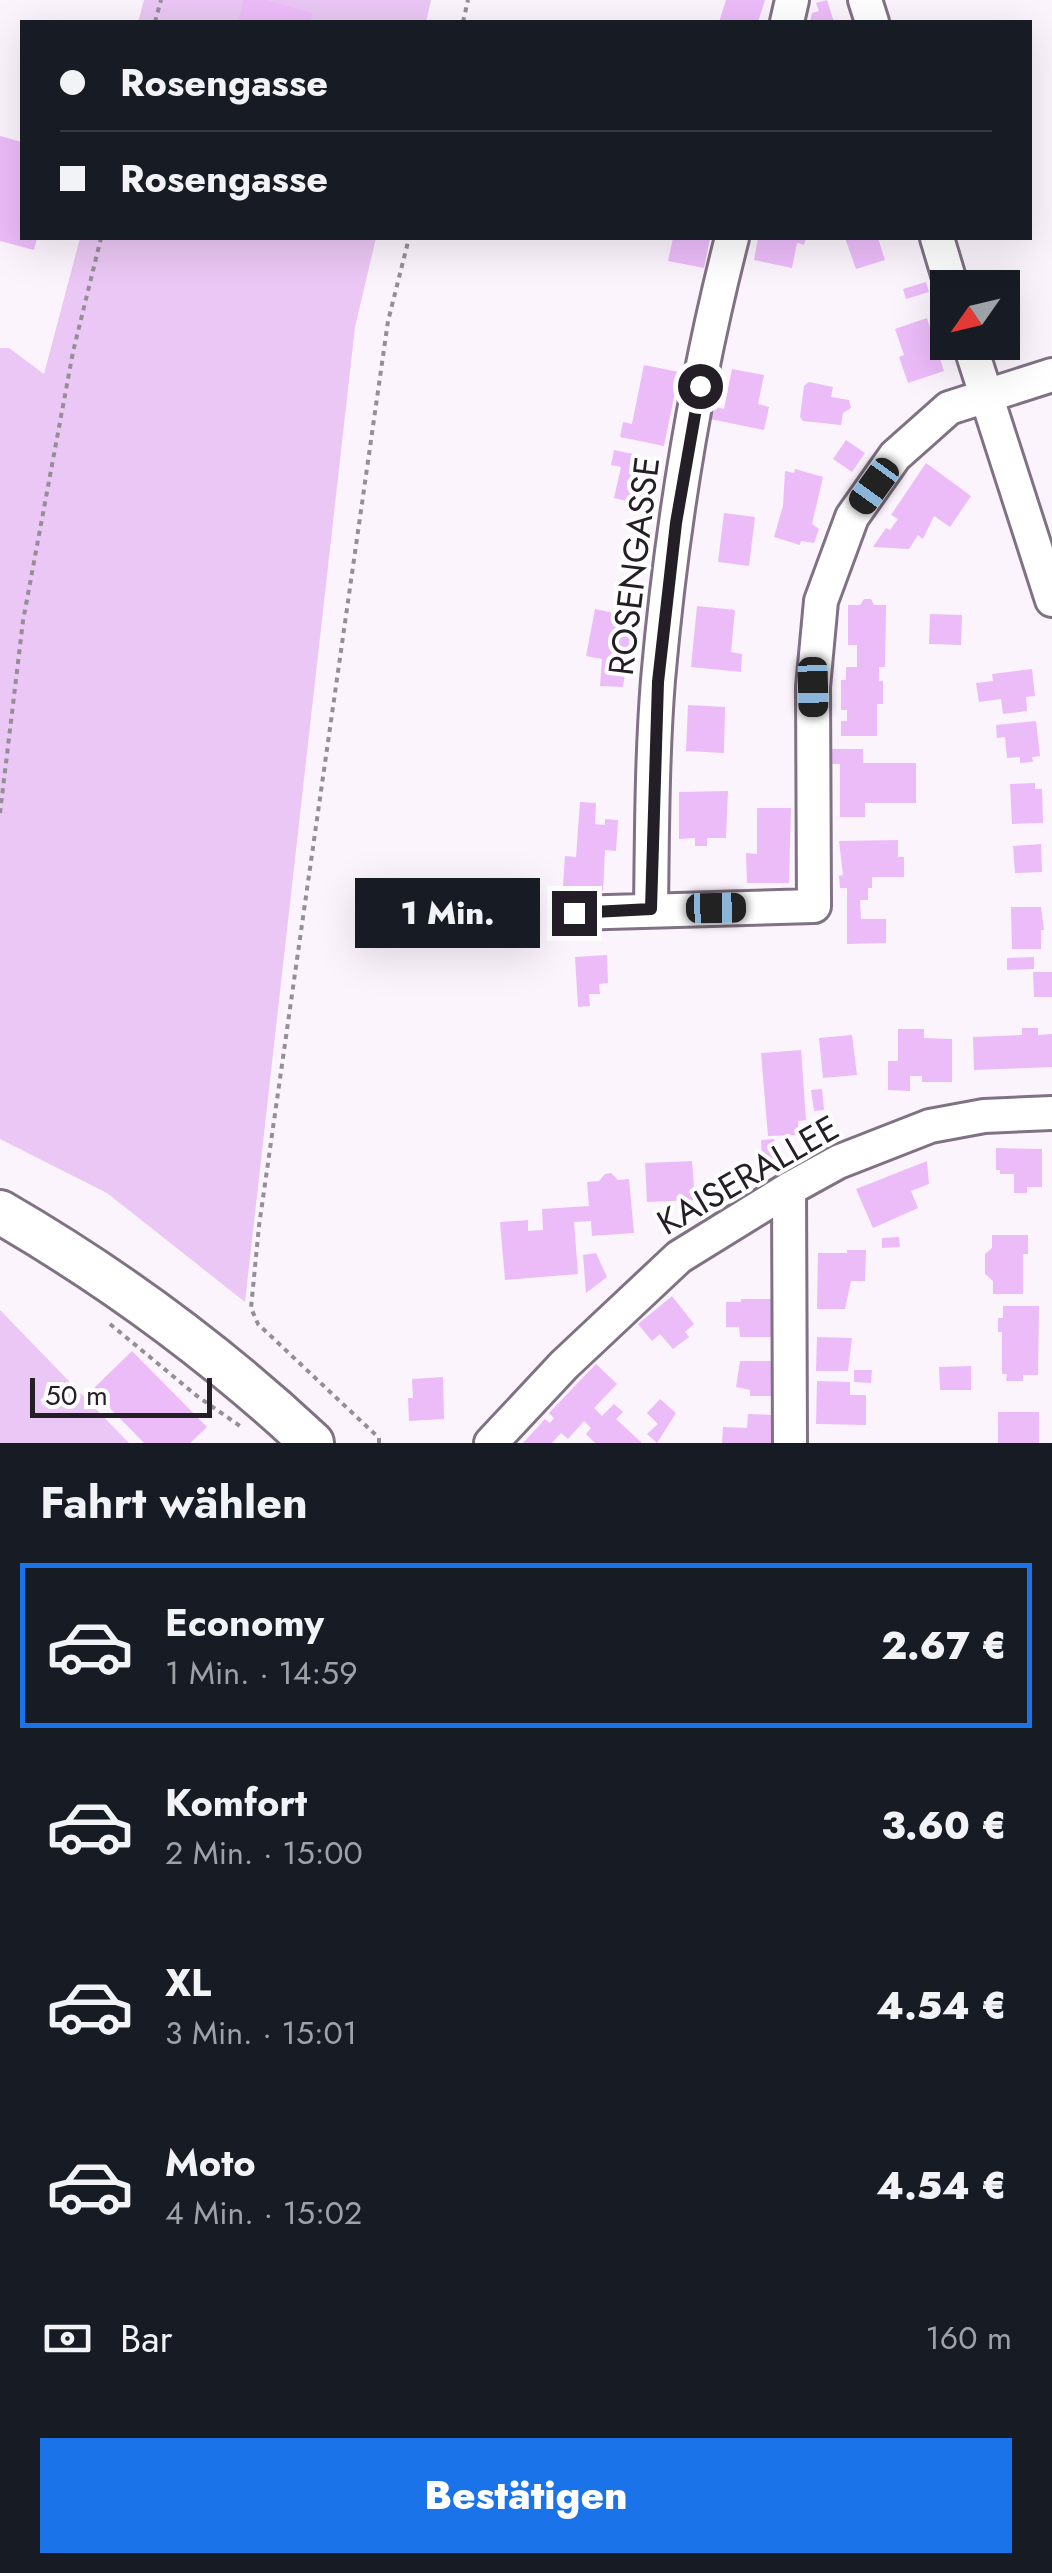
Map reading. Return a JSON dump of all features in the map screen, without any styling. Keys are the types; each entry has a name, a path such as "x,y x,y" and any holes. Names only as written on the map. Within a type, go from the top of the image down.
{"main road":[{"path":"0,1212 101,1274 190,1336 312,1443"}],"street":[{"name":"ROSENGASSE","path":"651,909 658,682 676,523 711,318 731,240"},
{"path":"938,240 947,270"},
{"path":"973,360 1051,595"},
{"path":"574,913 814,906 813,687 821,602 852,517 895,456 949,408 1052,375"},
{"name":"KAISERALLEE","path":"492,1443 564,1365 679,1257 789,1188 838,1162 930,1126 984,1116 1052,1114"},
{"path":"789,1188 790,1443"}],"path":[{"path":"0,814 23,621 73,352 101,240"},
{"path":"379,1443 379,1438 258,1324 251,1308 335,680 388,321 408,240"},
{"path":"96,1314 221,1414 246,1428"}],"shaded area":[{"path":"144,0 431,0 426,20 139,20"},
{"path":"79,240 376,240 355,327 245,1302 107,1193 0,1139 0,348 9,348 44,374"},
{"path":"0,1310 129,1443 0,1443"}],"building":[{"path":"244,0 265,0 313,13 311,20 239,20"},
{"path":"726,0 765,0 759,20 720,20"},
{"path":"827,0 833,20 810,20 812,13 819,11 816,3"},
{"path":"0,136 20,141 20,240 36,240 34,250 0,241"},
{"path":"673,240 710,240 704,268 668,261"},
{"path":"758,240 805,240 804,245 797,243 792,268 754,260"},
{"path":"846,240 879,240 885,260 856,269"},
{"path":"926,282 929,292 906,299 903,289"},
{"path":"927,318 930,360 940,360 944,371 908,383 895,329"},
{"path":"644,365 679,372 664,446 620,437 623,422 632,424"},
{"path":"732,369 764,375 758,404 769,407 764,430 710,419 713,406 724,409"},
{"path":"809,382 833,387 831,397 849,400 851,408 843,413 841,425 803,421 800,417 804,386"},
{"path":"846,440 865,453 852,472 833,459"},
{"path":"614,450 633,454 631,461 652,466 643,505 614,498 621,467 611,465"},
{"path":"926,463 971,496 950,527 934,516 923,539 918,535 909,549 873,547 898,519 891,515"},
{"path":"795,469 823,477 812,524 819,529 814,543 801,541 800,545 774,537 783,506 785,471 794,473"},
{"path":"724,513 755,517 749,566 718,562"},
{"path":"864,599 871,599 874,605 886,605 885,667 879,667 883,704 877,704 877,736 841,736 841,721 847,721 847,710 841,710 841,680 846,680 846,667 857,667 857,645 848,645 848,605 860,605"},
{"path":"697,606 735,610 731,652 742,654 741,672 691,667"},
{"path":"595,609 633,617 623,687 600,686 602,659 586,656"},
{"path":"930,614 962,615 961,645 929,644"},
{"path":"1032,669 1035,696 1026,697 1027,711 1003,714 1001,699 979,702 976,683 993,681 992,674"},
{"path":"688,705 725,707 724,753 686,751"},
{"path":"1036,721 1040,756 1032,757 1033,762 1020,763 1020,757 1007,758 1005,737 997,738 996,725"},
{"path":"829,749 863,749 863,763 916,763 916,803 865,803 865,817 840,817 840,764 829,764"},
{"path":"1035,783 1035,789 1042,789 1043,823 1012,824 1010,784"},
{"path":"728,791 726,838 707,838 707,846 695,846 695,838 679,839 679,792"},
{"path":"580,802 596,803 595,824 605,825 605,819 618,820 616,851 605,850 603,891 578,889 578,901 562,901 565,856 576,857"},
{"path":"757,808 791,808 789,883 747,883 746,853 757,854"},
{"path":"898,840 898,857 904,857 904,877 872,877 868,900 860,900 861,919 886,919 886,943 847,944 847,888 840,888 839,876 843,875 839,841"},
{"path":"1041,844 1042,872 1015,873 1013,846"},
{"path":"1011,907 1041,907 1041,949 1012,949"},
{"path":"607,955 608,983 599,984 600,994 589,994 590,1006 578,1007 575,957"},
{"path":"1034,957 1034,969 1007,970 1007,958"},
{"path":"1033,972 1052,972 1052,997 1034,997"},
{"path":"1022,1028 1038,1028 1038,1035 1052,1034 1052,1067 974,1070 973,1037 1022,1035"},
{"path":"898,1029 924,1029 924,1038 952,1039 952,1082 922,1082 922,1076 910,1076 910,1091 888,1090 888,1061 898,1061"},
{"path":"852,1035 857,1075 823,1078 819,1038"},
{"path":"801,1050 806,1120 798,1121 799,1135 768,1136 761,1053"},
{"path":"822,1089 824,1110 814,1111 811,1090"},
{"path":"774,1139 776,1161 762,1162 761,1140"},
{"path":"996,1148 1042,1149 1042,1187 1027,1187 1027,1193 1014,1193 1014,1174 1000,1174 996,1170"},
{"path":"692,1161 695,1200 647,1202 645,1163"},
{"path":"927,1161 929,1184 911,1191 918,1208 873,1228 856,1189"},
{"path":"611,1173 618,1180 629,1179 634,1233 592,1236 591,1221 574,1222 578,1274 505,1280 500,1222 528,1220 528,1231 543,1230 542,1209 589,1206 587,1182 599,1181"},
{"path":"992,1235 1028,1235 1028,1254 1023,1254 1023,1294 993,1294 993,1281 985,1274 985,1254 992,1248"},
{"path":"899,1237 900,1247 882,1248 882,1238"},
{"path":"866,1250 865,1281 851,1281 845,1309 817,1309 818,1253"},
{"path":"596,1253 607,1277 586,1293 583,1255"},
{"path":"672,1296 694,1324 685,1332 689,1337 673,1349 660,1334 652,1341 638,1324"},
{"path":"774,1299 774,1337 740,1337 739,1327 726,1327 726,1302"},
{"path":"1003,1306 1039,1306 1038,1375 1023,1375 1023,1381 1006,1381 1007,1374 1002,1374 998,1318 1003,1318"},
{"path":"817,1337 852,1338 848,1371 816,1371"},
{"path":"132,1351 207,1427 190,1443 144,1443 92,1390"},
{"path":"740,1361 774,1361 775,1396 750,1396 750,1390 736,1387"},
{"path":"596,1364 617,1384 594,1408 602,1416 614,1404 623,1412 616,1419 642,1443 595,1443 586,1434 591,1428 584,1421 568,1439 561,1433 552,1443 523,1443 545,1419 550,1423 554,1418 549,1413"},
{"path":"971,1366 971,1390 940,1390 939,1367"},
{"path":"854,1370 872,1370 871,1383 854,1382"},
{"path":"443,1377 444,1419 409,1421 412,1379"},
{"path":"817,1381 850,1382 850,1395 866,1395 866,1425 816,1424"},
{"path":"660,1399 676,1413 657,1443 647,1434 658,1424 647,1413"},
{"path":"998,1412 1039,1412 1039,1443 998,1443"},
{"path":"748,1414 774,1415 773,1443 722,1443 723,1427 747,1428"}],"route":[{"path":"574,913 651,909 658,682 676,523 700,386"}]}
